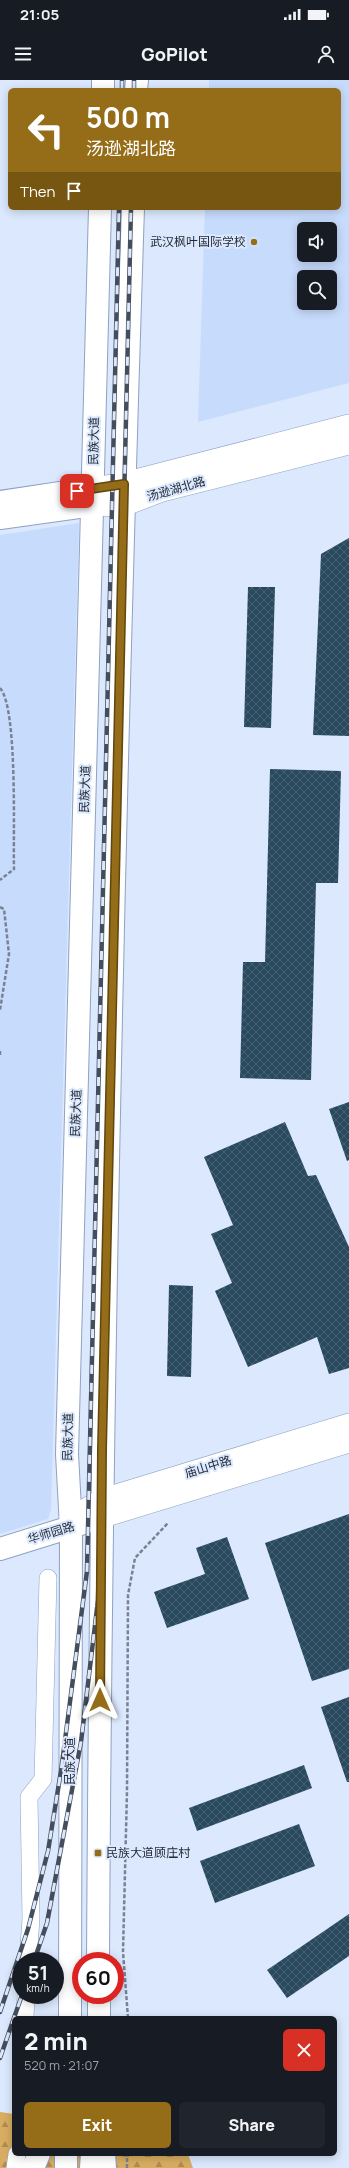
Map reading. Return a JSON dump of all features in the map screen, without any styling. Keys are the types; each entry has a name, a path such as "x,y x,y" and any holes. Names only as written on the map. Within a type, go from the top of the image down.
{"main road":[{"name":"民族大道","path":"70,2016 71,1522 67,1454 100,210"},
{"path":"98,1952 103,1508 123,506 133,210"},
{"name":"汤逊湖北路","path":"0,502 93,496"},
{"name":"汤逊湖北路","path":"0,518 93,496"},
{"name":"华师园路","path":"0,1549 103,1508"},
{"path":"96,2016 97,2004"},
{"path":"99,2004 100,2016"},
{"path":"34,2168 38,2156"},
{"path":"66,2156 66,2168"},
{"path":"91,2168 92,2156"},
{"path":"104,2156 105,2168"}],"street":[{"name":"汤逊湖北路","path":"93,496 124,484 349,425"},
{"name":"汤逊湖北路","path":"93,496 123,506 162,491 349,444"},
{"name":"庙山中路","path":"103,1508 349,1424"},
{"name":"庙山中路","path":"103,1508 349,1442"},
{"path":"29,1952 31,1918 29,1796 43,1779 48,1578"},
{"path":"25,2016 26,2004"},
{"path":"15,2168 17,2156"}],"path":[{"path":"0,688 3,692 11,719 14,869 0,880"},
{"path":"0,907 4,909 9,954 0,1010"},
{"path":"128,2016 123,1952 127,1791 128,1595 135,1558 168,1523"},
{"path":"127,2156 127,2168"}],"shaded area":[{"name":"武汉枫叶国际学校","path":"209,80 349,80 349,383 198,422 205,210 341,210 341,88 209,88"},
{"path":"79,523 51,1510 48,1519 0,1534 0,535"}],"green space":[{"path":"0,2112 12,2114 12,2156 189,2156 193,2168 0,2168"}],"building":[{"path":"349,538 349,736 313,735 321,554"},
{"path":"248,587 275,587 271,728 244,727"},
{"path":"270,769 341,771 338,883 316,883 311,1080 240,1078 243,962 265,962"},
{"path":"349,1102 349,1160 347,1161 329,1109"},
{"path":"285,1122 308,1176 316,1175 349,1247 349,1368 329,1374 317,1337 248,1367 215,1291 232,1283 211,1234 233,1225 204,1157"},
{"path":"169,1285 193,1286 191,1377 167,1376"},
{"path":"349,1514 349,1669 312,1681 265,1543"},
{"path":"227,1537 249,1599 167,1628 154,1592 205,1574 196,1548"},
{"path":"349,1697 349,1782 347,1782 321,1707"},
{"path":"304,1765 312,1788 197,1831 189,1808"},
{"path":"299,1824 315,1866 215,1903 200,1861"},
{"path":"349,1914 349,1956 287,1998 267,1970"}],"railway":[{"path":"122,80 122,88"},
{"path":"134,80 134,88"},
{"path":"0,2012 28,1929 48,1851 61,1771 87,1571 119,210"},
{"path":"37,1952 47,1923 81,1742 98,1600 131,210"},
{"path":"15,2016 19,2004"},
{"path":"0,2058 12,2024"}],"place":[{"name":"武汉枫叶国际学校","path":"254,242"},
{"name":"民族大道顾庄村","path":"98,1853"}],"route":[{"path":"77,491 124,484 102,1449 103,1517 100,1700"}]}
